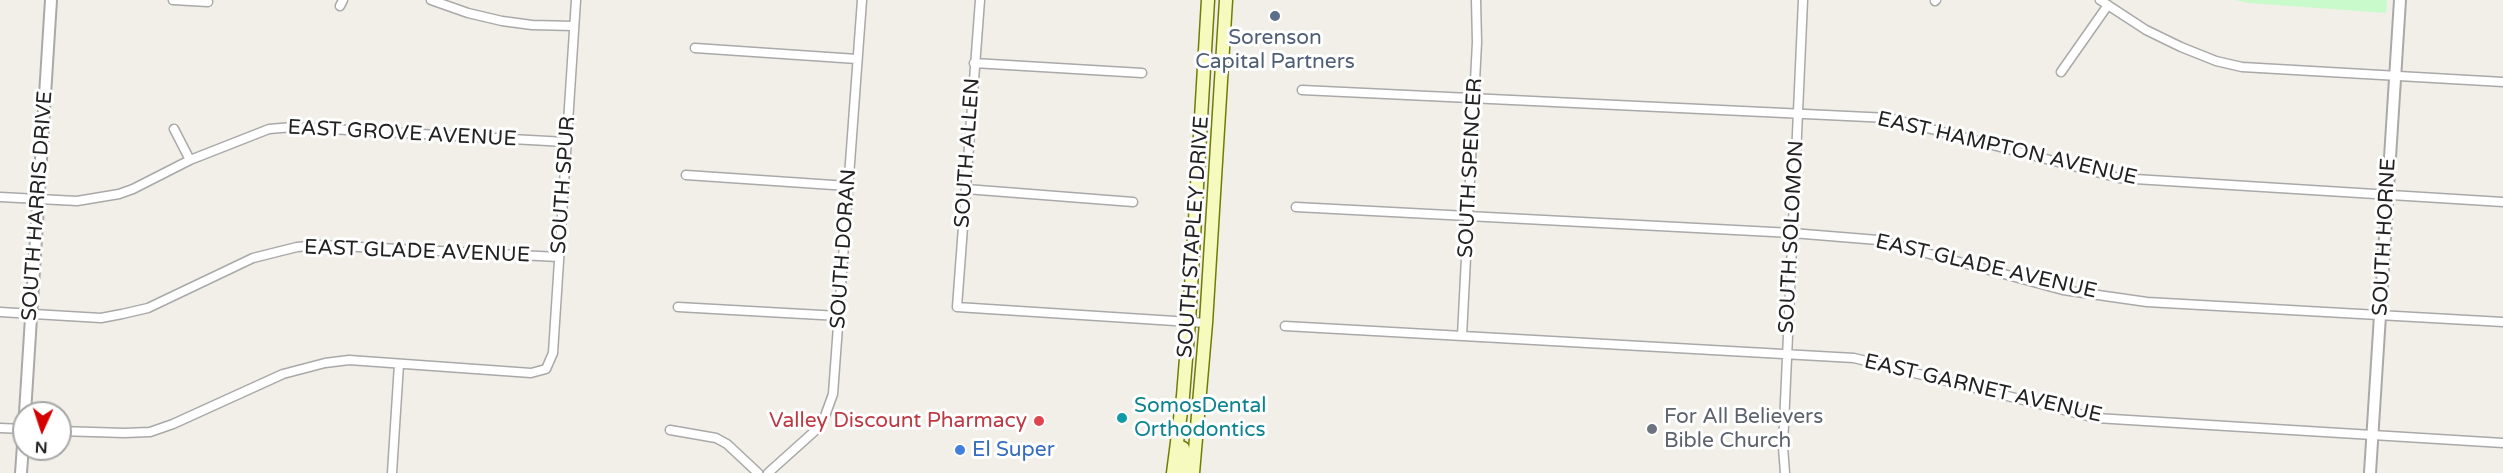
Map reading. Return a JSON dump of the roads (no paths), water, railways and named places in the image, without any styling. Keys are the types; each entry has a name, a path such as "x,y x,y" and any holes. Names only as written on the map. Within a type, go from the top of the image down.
{"main road":[{"name":"SOUTH STAPLEY DRIVE","path":"1173,473 1189,321 1208,0"},
{"name":"SOUTH STAPLEY DRIVE","path":"1193,473 1206,322 1226,0"},
{"path":"1177,445 1184,448 1183,473"}],"street":[{"name":"SOUTH HARRIS DRIVE","path":"26,401 51,0"},
{"path":"173,0 208,2"},
{"path":"431,0 468,14 502,21 532,25 574,26"},
{"name":"SOUTH SPUR","path":"399,364 531,373 546,369 553,353 576,0"},
{"name":"SOUTH DORAN","path":"768,473 817,429 825,416 835,381 862,0"},
{"name":"SOUTH ALLEN","path":"980,0 957,307 1189,321"},
{"name":"SOUTH SPENCER","path":"1462,336 1477,42 1476,0"},
{"name":"SOUTH SOLOMON","path":"1785,473 1783,447 1803,0"},
{"name":"SOUTH HORNE","path":"2370,473 2400,0"},
{"path":"2061,72 2104,3 2146,30 2216,61 2260,69 2503,82"},
{"path":"695,48 857,59"},
{"path":"974,63 1142,73"},
{"name":"EAST HAMPTON AVENUE","path":"1302,90 1889,118 2119,178 2503,202"},
{"name":"EAST GROVE AVENUE","path":"0,197 77,201 119,194 190,159 260,132 293,127 566,142"},
{"path":"174,129 190,159"},
{"path":"686,175 848,186"},
{"path":"966,189 1133,202"},
{"name":"EAST GLADE AVENUE","path":"1296,207 1792,233 1878,240 2063,290 2147,302 2503,322"},
{"name":"EAST GLADE AVENUE","path":"0,312 101,318 123,314 148,308 253,258 297,247 319,245 559,257"},
{"path":"678,307 839,316"},
{"path":"1189,321 1206,322"},
{"name":"EAST GARNET AVENUE","path":"1285,326 1854,358 2096,418 2503,443"},
{"path":"72,432 124,434 150,432 174,424 283,374 304,367 349,360 399,364 392,473"},
{"path":"670,430 716,438 727,444 758,473"}],"place":[{"name":"Sorenson Capital Partners","path":"1275,16"},
{"name":"SomosDental Orthodontics","path":"1122,418"},
{"name":"Valley Discount Pharmacy","path":"1039,421"},
{"name":"For All Believers Bible Church","path":"1652,429"},
{"name":"El Super","path":"960,450"}]}
